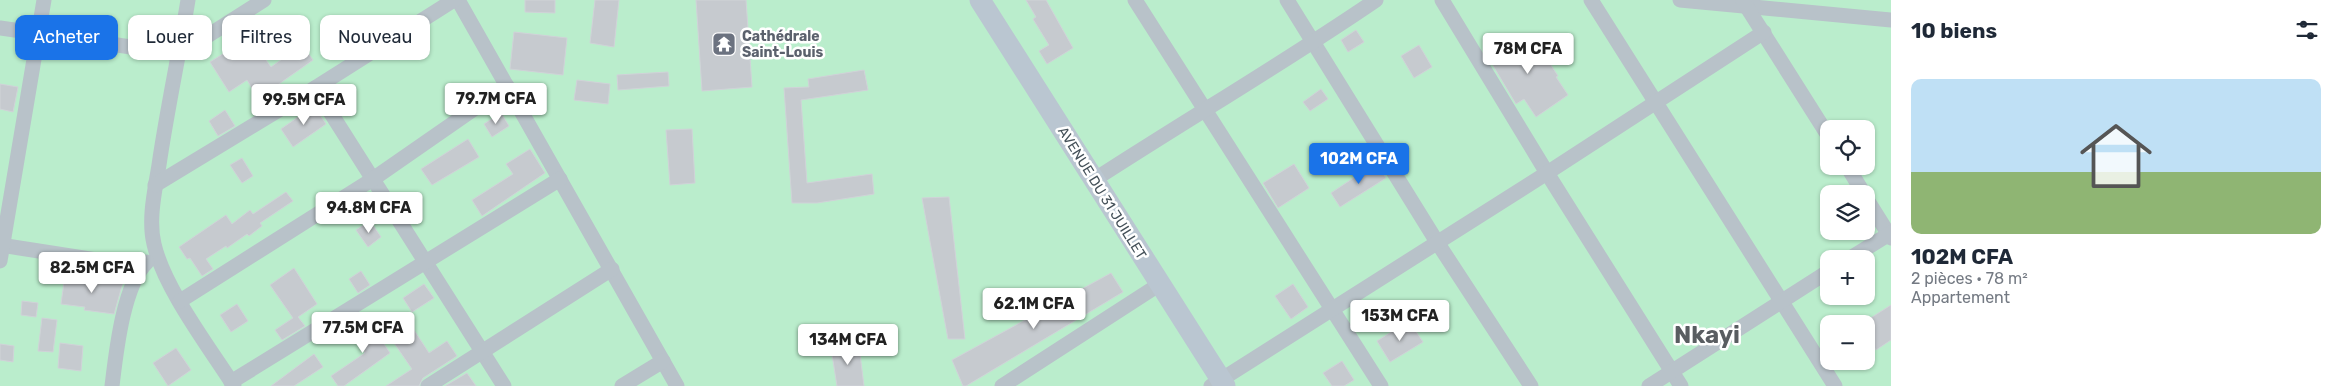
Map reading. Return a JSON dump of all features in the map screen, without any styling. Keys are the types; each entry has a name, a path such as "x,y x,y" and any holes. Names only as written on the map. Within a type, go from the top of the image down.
{"street":[{"path":"41,15 44,0"},
{"path":"186,15 188,0"},
{"path":"212,33 264,0"},
{"path":"156,185 454,0"},
{"path":"458,0 677,386"},
{"name":"AVENUE DU 31 JUILLET","path":"980,0 1160,284 1219,384"},
{"path":"1135,0 1381,386"},
{"path":"1287,0 1437,242 1531,386"},
{"path":"1094,180 1204,109 1313,43 1376,0"},
{"path":"1442,0 1547,173 1681,386"},
{"path":"1591,0 1835,386"},
{"path":"1680,0 1744,3 1891,20"},
{"path":"1744,3 1820,122"},
{"path":"0,28 15,30"},
{"path":"1219,384 1332,308 1547,173 1764,32"},
{"path":"0,261 1,245 33,60"},
{"path":"178,60 156,185 151,229 156,254 180,301 233,384 560,179"},
{"path":"180,301 373,179 507,86"},
{"path":"315,88 504,386"},
{"path":"1864,250 1890,235 1875,212"},
{"path":"1,245 142,267"},
{"path":"112,386 126,300 142,267 156,254"},
{"path":"428,386 612,269"},
{"path":"1649,386 1820,277"},
{"path":"1002,386 1160,284"},
{"path":"622,386 663,361"}],"green space":[{"path":"0,0 1891,0 1891,386 0,386"}],"building":[{"path":"525,0 555,0 555,13 525,12"},
{"path":"595,0 619,0 614,47 590,43"},
{"name":"Cathédrale Saint-Louis","path":"696,0 746,0 752,87 702,91"},
{"path":"1026,0 1046,0 1073,48 1047,64 1039,51 1049,45 1033,19 1036,17"},
{"path":"1356,30 1364,42 1348,52 1341,40"},
{"path":"514,32 567,38 563,75 510,69"},
{"path":"1530,33 1568,95 1536,117 1524,99 1516,104 1488,57"},
{"path":"1419,45 1432,67 1414,78 1401,56"},
{"path":"222,54 222,60 266,60 271,67 281,60 310,60 310,56 313,60 276,86 279,92 261,103 247,80 229,92 210,62"},
{"path":"864,70 868,90 801,100 807,183 872,174 874,194 817,203 792,203 784,88 809,87 808,79"},
{"path":"668,72 669,86 618,90 617,75"},
{"path":"577,80 610,84 608,104 574,100"},
{"path":"0,84 18,87 13,112 0,109"},
{"path":"1321,89 1328,99 1310,111 1303,102"},
{"path":"314,106 326,124 293,147 281,129"},
{"path":"225,110 235,126 218,136 209,121"},
{"path":"501,113 509,126 492,137 484,124"},
{"path":"692,129 695,183 670,185 666,130"},
{"path":"468,139 479,157 432,185 421,169"},
{"path":"530,149 545,173 482,216 472,200 513,174 506,164"},
{"path":"242,158 253,176 242,183 230,165"},
{"path":"1376,163 1386,178 1340,207 1331,193"},
{"path":"1294,164 1309,188 1278,208 1263,183"},
{"path":"286,192 293,201 260,223 262,226 249,236 247,234 227,248 226,246 206,259 213,269 202,276 190,258 187,259 179,247 226,215 232,224 250,210 253,214"},
{"path":"949,197 965,339 948,339 922,198"},
{"path":"370,221 381,237 368,247 356,230"},
{"path":"294,268 317,304 298,317 305,326 282,340 275,330 293,318 270,285"},
{"path":"361,271 370,285 358,293 349,279"},
{"path":"1111,273 1123,292 966,386 963,386 952,360"},
{"path":"65,275 123,282 114,314 84,310 85,307 61,304"},
{"path":"424,284 434,298 412,312 403,298"},
{"path":"1293,284 1308,307 1291,319 1275,296"},
{"path":"22,301 38,303 36,317 21,315"},
{"path":"237,304 248,321 231,332 220,315"},
{"path":"1891,305 1891,340 1876,350 1875,348 1875,315"},
{"path":"42,318 57,320 53,352 38,351"},
{"path":"368,320 390,353 344,386 338,386 331,376 365,353 351,332"},
{"path":"1409,321 1423,342 1390,362 1377,341"},
{"path":"412,327 429,353 447,341 457,356 423,378 419,386 386,386 412,369 392,340"},
{"path":"60,343 83,346 81,371 58,368"},
{"path":"0,344 14,346 13,362 0,360"},
{"path":"859,346 864,386 837,386 831,348"},
{"path":"176,348 191,370 168,386 153,363"},
{"path":"314,354 323,367 294,386 271,386"},
{"path":"1342,361 1354,380 1344,386 1332,386 1323,373"},
{"path":"467,373 476,386 445,386"}],"place":[{"name":"Cathédrale Saint-Louis","path":"724,44"}],"district":[{"name":"Nkayi","path":"1707,335"}]}
